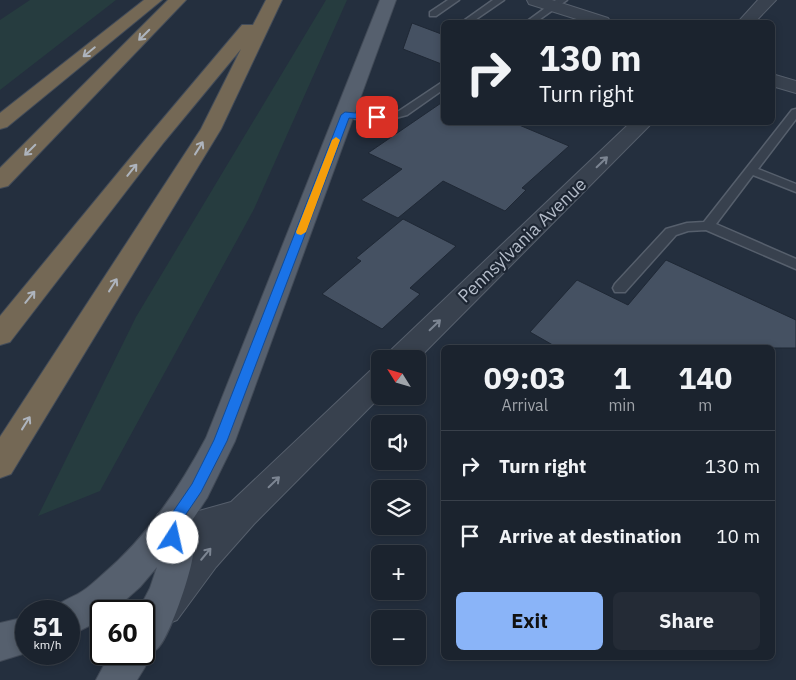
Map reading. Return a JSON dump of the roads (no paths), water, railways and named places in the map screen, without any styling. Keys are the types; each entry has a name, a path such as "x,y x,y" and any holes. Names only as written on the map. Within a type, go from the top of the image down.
{"highway":[{"path":"0,123 154,0"},
{"path":"0,180 178,0"},
{"path":"0,335 157,138 273,0"},
{"path":"0,464 211,129 273,0"}],"main road":[{"path":"80,612 95,604 128,576 170,525 196,488 220,441 388,0"},
{"path":"155,614 170,578 176,552 170,525"},
{"path":"0,642 15,638"},
{"path":"115,680 125,665"}],"street":[{"path":"535,0 557,3 597,20"},
{"path":"748,20 768,0"},
{"path":"775,81 796,87"},
{"name":"Pennsylvania Avenue","path":"409,350 640,125"},
{"path":"155,620 204,556 242,513 371,388"},
{"path":"170,525 188,529 217,522 242,513"}],"lane":[{"path":"433,14 454,0"},
{"path":"469,20 499,0"},
{"path":"533,20 557,3"},
{"path":"345,115 384,118 403,113 441,86"},
{"path":"708,226 751,170 792,125 796,112"},
{"path":"751,170 796,188"},
{"path":"620,288 671,232 686,227 708,226 796,264"}]}
